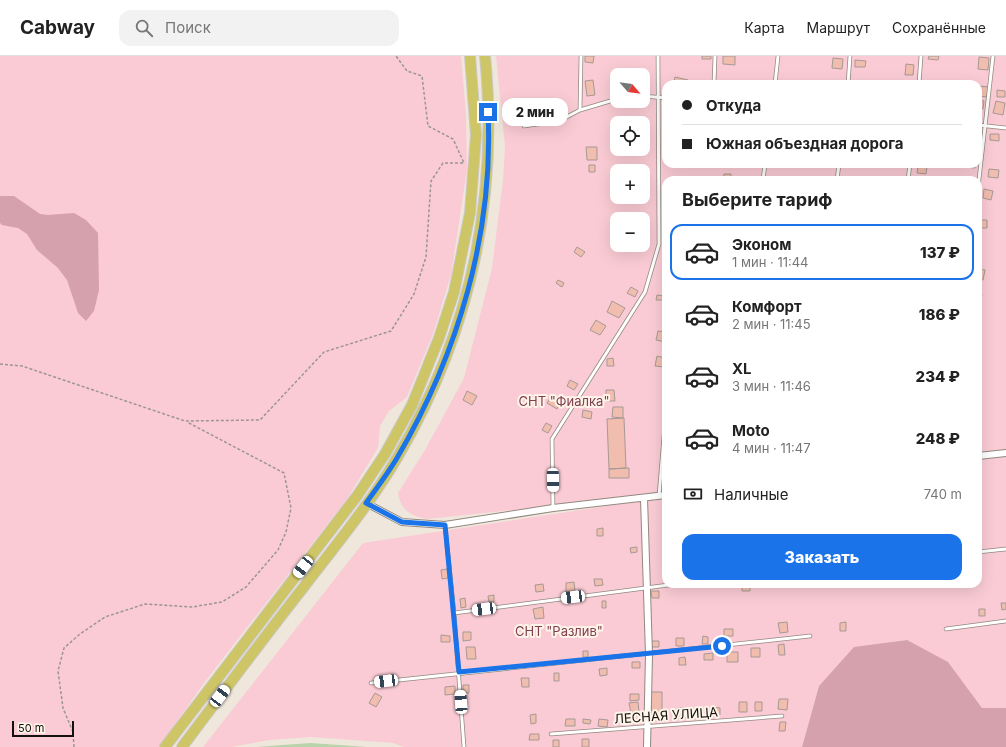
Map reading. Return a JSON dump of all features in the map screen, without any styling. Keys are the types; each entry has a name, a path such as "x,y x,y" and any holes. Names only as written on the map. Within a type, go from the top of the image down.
{"main road":[{"path":"165,747 357,496 385,454 412,405 454,292 470,213 476,135 470,56"},
{"path":"182,747 366,503 396,459 422,411 454,336 472,279 484,202 487,168 488,126 485,56"},
{"path":"364,486 373,492"},
{"path":"357,496 366,503"}],"street":[{"path":"982,456 1006,453"},
{"path":"366,503 402,522 445,525 553,508 662,496"},
{"path":"644,498 649,654 647,747"}],"lane":[{"path":"580,110 581,56"},
{"path":"553,508 552,439 645,292 659,244 658,56"},
{"path":"714,80 715,56"},
{"path":"775,80 778,56"},
{"path":"848,80 850,56"},
{"path":"919,80 921,56"},
{"path":"982,147 993,56"},
{"path":"650,96 662,97"},
{"path":"524,126 559,121 580,110 610,101"},
{"path":"984,126 1006,128"},
{"path":"659,496 662,460"},
{"path":"445,525 454,613 464,747"},
{"path":"982,552 1006,549"},
{"path":"454,613 662,586"},
{"path":"946,629 1006,621"},
{"path":"371,683 459,672 649,654 810,636"},
{"name":"ЛЕСНАЯ УЛИЦА","path":"551,734 782,716"}],"path":[{"path":"185,421 260,420 324,352 391,331 414,294 426,257 432,181 443,162 464,163 453,139 428,126 422,76 407,71 396,56"},
{"path":"0,364 22,366 185,421 284,473 291,508 286,532 278,550 246,587 222,602 192,607 145,604 105,617 80,634 64,648 58,670 63,708 73,732 74,747"}],"green space":[{"path":"0,56 461,56 466,114 467,170 451,275 433,334 407,397 389,411 380,426 378,448 347,499 204,683 159,747 0,747"},
{"path":"496,56 1006,56 1006,708 982,708 948,662 906,640 854,648 819,686 802,747 404,747 393,743 311,737 270,740 231,747 203,747 363,543 662,498 662,588 982,588 982,176 662,176 662,494 427,519 416,516 404,508 399,499 398,493 425,450 464,378 492,268 503,180 505,146"}],"shaded area":[{"path":"0,196 14,196 40,214 48,215 74,213 86,220 98,233 99,290 94,311 86,321 78,313 67,280 58,268 37,250 27,234 18,228 2,225 0,223"},
{"path":"907,640 948,662 982,708 1006,708 1006,747 802,747 819,686 854,647"},
{"path":"310,743 368,747 256,747"}],"building":[{"path":"585,56 594,56 593,63 585,62"},
{"path":"702,56 711,56 711,59 702,59"},
{"path":"723,56 735,56 735,65 723,64"},
{"path":"929,56 939,56 938,60 928,59"},
{"path":"979,57 989,58 988,70 978,69"},
{"path":"833,58 843,59 842,69 832,68"},
{"path":"855,60 866,61 865,67 855,67"},
{"path":"906,64 914,65 913,75 905,75"},
{"path":"675,77 688,80 674,80"},
{"path":"593,80 595,95 587,96 585,81"},
{"path":"982,86 989,87 987,97 982,96"},
{"path":"997,90 1005,91 1005,97 997,97"},
{"path":"982,101 984,101 982,109"},
{"path":"996,101 1005,103 1003,115 993,113"},
{"path":"990,134 999,134 999,141 990,140"},
{"path":"586,147 597,147 597,160 587,160"},
{"path":"589,165 595,165 595,172 589,172"},
{"path":"918,168 927,168 926,174 917,173"},
{"path":"989,169 999,170 998,178 988,177"},
{"path":"724,174 731,174 731,176 724,176"},
{"path":"984,189 993,191 991,200 983,198"},
{"path":"982,220 987,220 987,228 982,228"},
{"path":"577,247 585,252 581,257 574,252"},
{"path":"982,270 985,270 982,280"},
{"path":"558,280 564,283 562,287 556,283"},
{"path":"631,287 638,291 635,297 627,293"},
{"path":"657,295 662,296 662,300 656,300"},
{"path":"612,301 625,308 619,318 607,312"},
{"path":"596,320 606,326 600,335 590,330"},
{"path":"658,331 662,332 662,341 656,340"},
{"path":"657,356 662,357 662,367 655,366"},
{"path":"613,358 614,366 607,366 607,359"},
{"path":"570,380 578,384 574,390 567,386"},
{"path":"606,390 614,390 615,401 606,401"},
{"path":"467,391 477,396 472,405 463,400"},
{"path":"552,395 561,400 557,409 547,403"},
{"path":"613,407 623,407 623,418 612,417"},
{"path":"583,410 592,412 591,419 582,417"},
{"path":"624,418 626,468 609,469 607,419"},
{"path":"546,423 552,426 548,433 542,430"},
{"path":"629,468 629,478 609,478 609,469"},
{"path":"603,528 603,536 597,536 597,529"},
{"path":"637,547 637,552 631,553 630,548"},
{"path":"447,569 448,578 442,579 441,570"},
{"path":"594,579 602,579 603,585 595,586"},
{"path":"574,582 575,591 566,592 566,583"},
{"path":"543,584 544,591 536,592 535,585"},
{"path":"742,588 750,588 750,591 742,591"},
{"path":"651,591 659,591 659,598 652,598"},
{"path":"494,595 494,602 489,602 488,596"},
{"path":"465,598 466,607 461,608 460,599"},
{"path":"602,601 606,601 606,608 602,608"},
{"path":"1001,603 1006,603 1006,609 1002,610"},
{"path":"543,607 544,618 535,619 533,609"},
{"path":"979,609 985,609 985,616 979,616"},
{"path":"787,622 788,632 780,633 778,623"},
{"path":"846,622 846,631 840,631 840,623"},
{"path":"724,629 733,629 733,636 724,636"},
{"path":"463,632 471,632 471,640 463,641"},
{"path":"441,635 450,636 450,642 441,642"},
{"path":"703,636 708,637 708,644 702,644"},
{"path":"676,638 684,638 684,646 676,646"},
{"path":"651,641 659,641 659,647 651,647"},
{"path":"784,644 785,655 779,655 778,645"},
{"path":"466,647 475,647 476,659 467,659"},
{"path":"751,648 760,648 760,657 751,657"},
{"path":"583,651 588,651 588,657 583,657"},
{"path":"727,652 738,652 738,662 727,662"},
{"path":"713,653 713,660 704,660 704,654"},
{"path":"685,657 686,665 679,665 679,658"},
{"path":"632,662 640,662 640,668 632,668"},
{"path":"607,668 607,675 600,676 599,669"},
{"path":"554,673 559,673 559,681 554,681"},
{"path":"521,678 529,678 529,687 522,687"},
{"path":"463,685 469,685 469,693 463,693"},
{"path":"455,686 455,694 445,695 445,687"},
{"path":"651,692 662,692 662,711 666,711 666,719 651,719"},
{"path":"375,693 382,697 376,707 369,703"},
{"path":"630,694 639,694 639,700 630,701"},
{"path":"779,699 788,699 787,710 778,709"},
{"path":"638,702 639,712 631,713 629,703"},
{"path":"739,702 747,702 747,712 739,712"},
{"path":"755,702 762,702 762,711 755,711"},
{"path":"713,707 720,708 720,715 713,715"},
{"path":"677,708 686,708 686,718 677,718"},
{"path":"536,714 536,723 531,724 530,715"},
{"path":"566,719 575,719 575,726 565,726"},
{"path":"583,719 591,720 590,724 583,723"},
{"path":"599,719 608,720 607,727 598,726"},
{"path":"780,722 786,722 785,731 779,731"},
{"path":"530,734 539,734 539,740 529,740"},
{"path":"582,739 589,739 589,747 582,747"},
{"path":"553,740 559,740 559,747 553,747"}],"route":[{"path":"488,112 487,168 484,202 472,279 454,336 422,411 396,459 366,503 402,522 445,525 459,672 722,646"}],"park label":[{"name":"СНТ \"Фиалка\"","path":"564,401"},
{"name":"СНТ \"Разлив\"","path":"559,631"}]}
